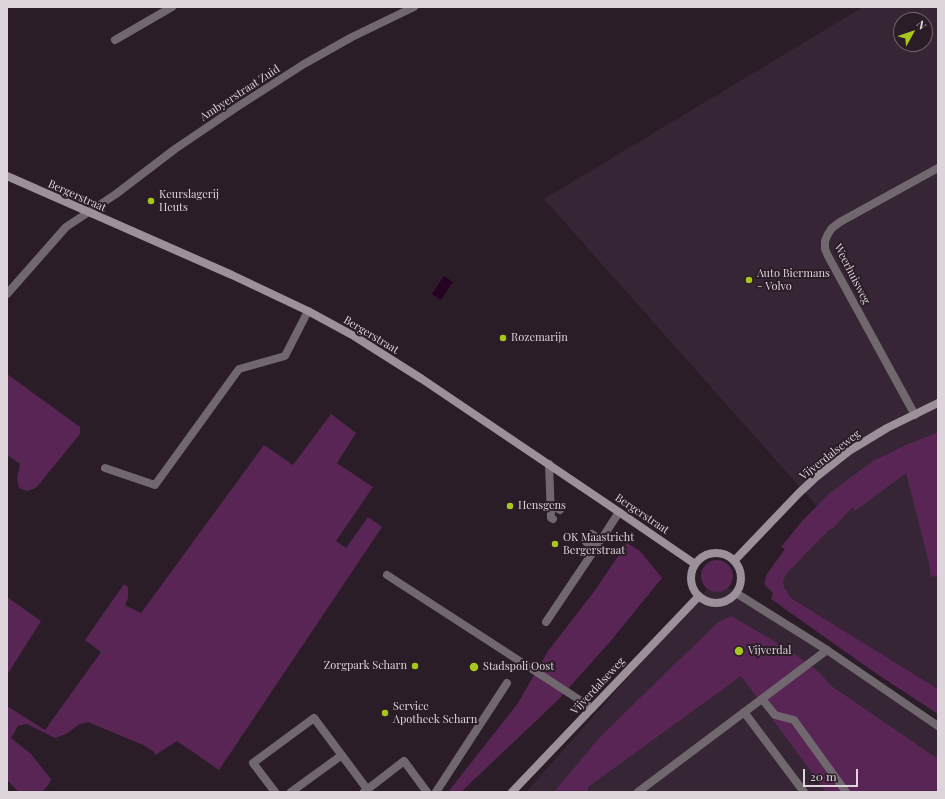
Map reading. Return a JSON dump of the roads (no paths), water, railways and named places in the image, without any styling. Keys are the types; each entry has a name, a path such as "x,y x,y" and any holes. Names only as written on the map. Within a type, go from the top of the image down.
{"street":[{"path":"115,40 172,7"},
{"name":"Ambyerstraat Zuid","path":"7,294 66,227 116,194 175,149 304,64 352,37 414,7"},
{"name":"Weerhuisweg","path":"915,415 824,249 828,234 832,228 840,222 938,168"},
{"name":"Bergerstraat","path":"7,176 232,275 308,311 377,350 549,464 695,564"},
{"path":"105,468 155,485 239,369 285,356 308,311"},
{"name":"Vijverdalseweg","path":"734,560 816,477 849,452 887,428 938,403"},
{"name":"Vijverdalseweg","path":"915,415 938,410"},
{"path":"549,464 551,518 553,519"},
{"path":"550,504 560,510"},
{"path":"546,622 619,512"},
{"path":"592,534 601,540"},
{"path":"586,542 595,549"},
{"path":"713,553 724,554 734,560 739,568 741,576 740,584 736,592 728,600 721,603 713,603 698,596 691,582 691,574 695,564 703,557 713,553"},
{"path":"387,575 592,708"},
{"path":"736,592 827,650 938,726"},
{"name":"Vijverdalseweg","path":"512,792 698,596"},
{"path":"638,792 827,650"},
{"path":"436,792 507,683"},
{"path":"762,699 775,715 794,720 846,792"},
{"path":"744,712 804,792"},
{"path":"275,792 253,763 314,718 342,755 365,791 404,761 427,792"},
{"path":"291,792 342,755"}],"place":[{"name":"Keurslagerij Heuts","path":"151,201"},
{"name":"Auto Biermans - Volvo","path":"749,280"},
{"name":"Rozemarijn","path":"503,338"},
{"name":"Hensgens","path":"510,506"},
{"name":"OK Maastricht Bergerstraat","path":"555,544"},
{"name":"Vijverdal","path":"739,651"},
{"name":"Zorgpark Scharn","path":"415,666"},
{"name":"Stadspoli Oost","path":"474,667"},
{"name":"Service Apotheek Scharn","path":"385,713"}]}
